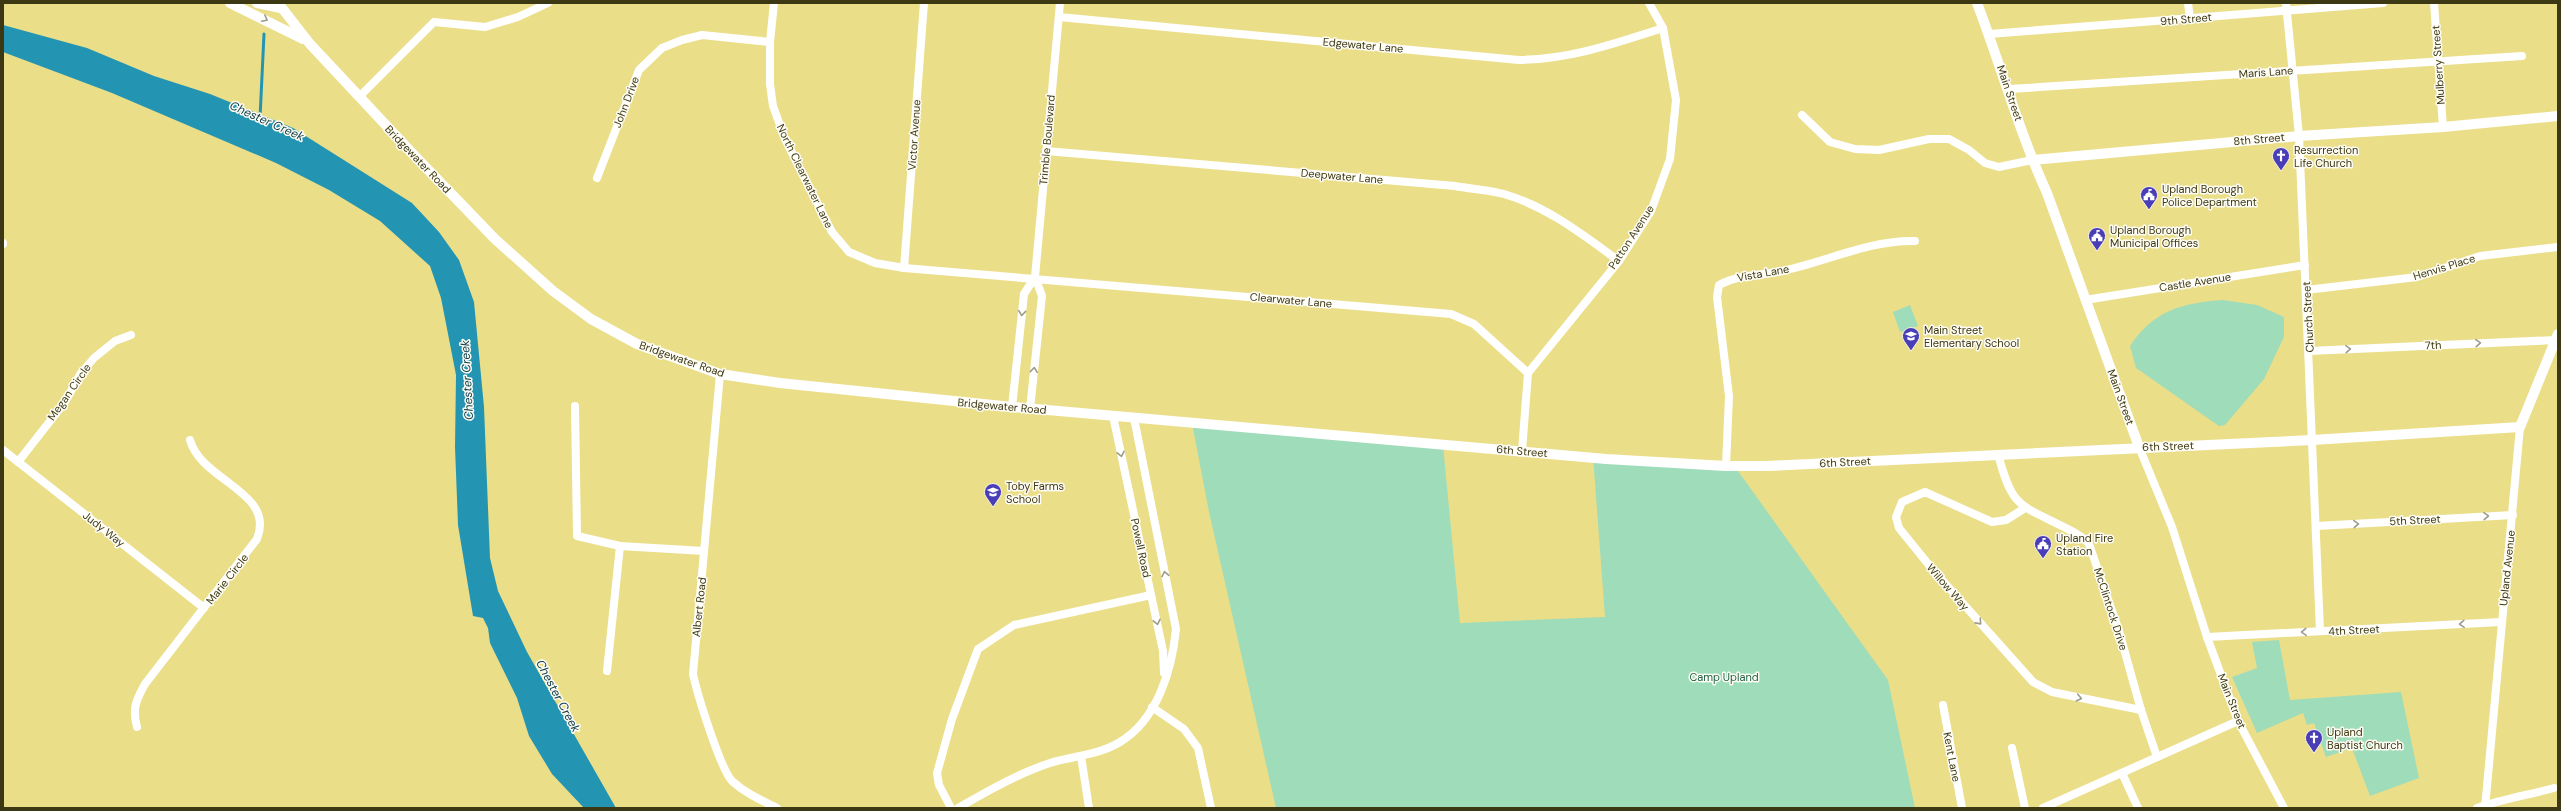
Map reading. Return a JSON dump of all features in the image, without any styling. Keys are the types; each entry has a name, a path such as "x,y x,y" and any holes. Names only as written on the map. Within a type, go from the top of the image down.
{"street":[{"path":"230,3 286,29 310,44"},
{"name":"Bridgewater Road","path":"257,3 280,5 310,44 495,239 553,291 592,319 637,344 720,374 780,383 1030,409 1171,421"},
{"path":"359,97 434,22 485,27 518,17 548,3"},
{"name":"North Clearwater Lane","path":"774,3 770,42 773,106 785,139 832,232 849,252 875,263 904,268 1035,277"},
{"name":"Victor Avenue","path":"904,268 924,3"},
{"name":"Trimble Boulevard","path":"1030,409 1042,296 1035,277 1060,3"},
{"name":"Patton Avenue","path":"1528,372 1619,261 1651,211 1670,159 1676,100 1663,28 1648,3"},
{"name":"Main Street","path":"1977,3 2009,88 2032,160 2047,193 2139,447 2172,527 2207,637 2238,721 2284,808"},
{"path":"2188,3 2190,19"},
{"name":"9th Street","path":"1989,34 2190,19 2286,6 2383,3"},
{"name":"Mulberry Street","path":"2434,3 2437,61 2443,127"},
{"name":"Church Street","path":"2286,6 2299,136 2317,526 2320,631"},
{"name":"Edgewater Lane","path":"1059,17 1518,60 1550,60 1589,52 1663,28"},
{"name":"John Drive","path":"597,178 638,70 662,48 682,40 702,36 770,42"},
{"name":"Maris Lane","path":"2009,88 2522,56"},
{"path":"1802,115 1830,142 1855,149 1879,150 1929,140 1949,139 1969,150 1985,163 1999,167 2032,160"},
{"name":"8th Street","path":"2032,160 2299,136 2443,127 2558,116"},
{"name":"Deepwater Lane","path":"1046,151 1455,186 1503,194 1536,206 1565,222 1619,261"},
{"name":"Vista Lane","path":"1726,466 1729,396 1717,297 1719,285 1732,278 1782,271 1892,240 1915,241"},
{"name":"Henvis Place","path":"2306,290 2417,277 2480,256 2558,247"},
{"name":"Castle Avenue","path":"2085,300 2305,265"},
{"name":"Trimble Boulevard","path":"1012,407 1024,294 1035,277"},
{"name":"Clearwater Lane","path":"1035,277 1451,314 1474,324 1528,372"},
{"name":"Megan Circle","path":"18,462 65,402 81,373 94,358 115,341 131,335"},
{"name":"7th","path":"2309,351 2557,337"},
{"name":"Upland Avenue","path":"2482,807 2513,515 2520,427 2557,337"},
{"path":"1522,451 1528,372"},
{"name":"Albert Road","path":"720,374 693,674 698,695 731,779 745,791 777,808"},
{"path":"575,406 578,536 620,546 704,551"},
{"name":"Powell Road","path":"1113,416 1164,651 1165,680"},
{"name":"Powell Road","path":"958,808 1018,775 1052,762 1081,756 1120,742 1139,726 1152,706 1165,680 1173,652 1176,628 1134,418"},
{"name":"6th Street","path":"1171,421 1522,451 1726,466 1767,466 2139,447 2312,440 2520,427"},
{"name":"Marie Circle","path":"137,727 133,712 137,698 145,684 257,539 262,528 260,515 254,504 202,462 193,450 190,440"},
{"name":"Judy Way","path":"3,450 204,608"},
{"name":"McClintock Drive","path":"1998,454 2012,496 2025,508 2080,536 2089,544 2119,632 2140,710 2158,757"},
{"name":"Willow Way","path":"2025,508 2006,520 1992,522 1925,492 1902,502 1896,517 1899,528 1933,570 2033,682 2052,692 2140,710"},
{"name":"5th Street","path":"2317,526 2513,515"},
{"path":"607,671 620,546"},
{"path":"951,808 939,785 937,773 952,719 978,649 1014,625 1151,595"},
{"name":"4th Street","path":"2207,637 2501,622"},
{"path":"1152,706 1184,729 1198,748 1211,808"},
{"name":"Kent Lane","path":"1943,706 1962,808"},
{"path":"2043,808 2238,721"},
{"path":"2012,748 2025,808"},
{"path":"1081,756 1089,808"},
{"path":"2122,773 2138,808"},
{"path":"2482,807 2554,788"}],"green space":[{"path":"2223,300 2257,305 2284,317 2284,337 2264,379 2225,425 2219,426 2136,368 2130,346 2139,334 2159,316 2182,306"},
{"path":"1910,305 1918,326 1900,332 1893,312"},
{"name":"Camp Upland","path":"1192,423 1443,445 1460,623 1605,617 1593,456 1738,471 1888,680 1915,808 1276,808 1209,512"},
{"path":"2279,640 2290,700 2401,692 2419,778 2370,796 2352,748 2326,757 2314,723 2307,725 2303,713 2257,733 2232,677 2257,668 2252,642"}],"water":[{"name":"Chester Creek","path":"3,25 87,48 154,76 210,94 293,128 412,203 439,232 459,260 474,302 484,407 490,558 498,591 527,652 616,808 584,808 552,774 529,736 517,698 490,643 488,628 483,618 473,616 458,525 455,447 456,375 441,298 430,266 380,221 329,190 276,163 112,93 3,52"}],"waterway":[{"name":"Chester Creek","path":"260,118 264,34"}],"place":[{"name":"Resurrection Life Church","path":"2281,171"},
{"name":"Upland Borough Police Department","path":"2149,210"},
{"name":"Upland Borough Municipal Offices","path":"2097,251"},
{"name":"Main Street Elementary School","path":"1911,351"},
{"name":"Toby Farms School","path":"993,507"},
{"name":"Upland Fire Station","path":"2043,559"},
{"name":"Upland Baptist Church","path":"2314,753"}]}
